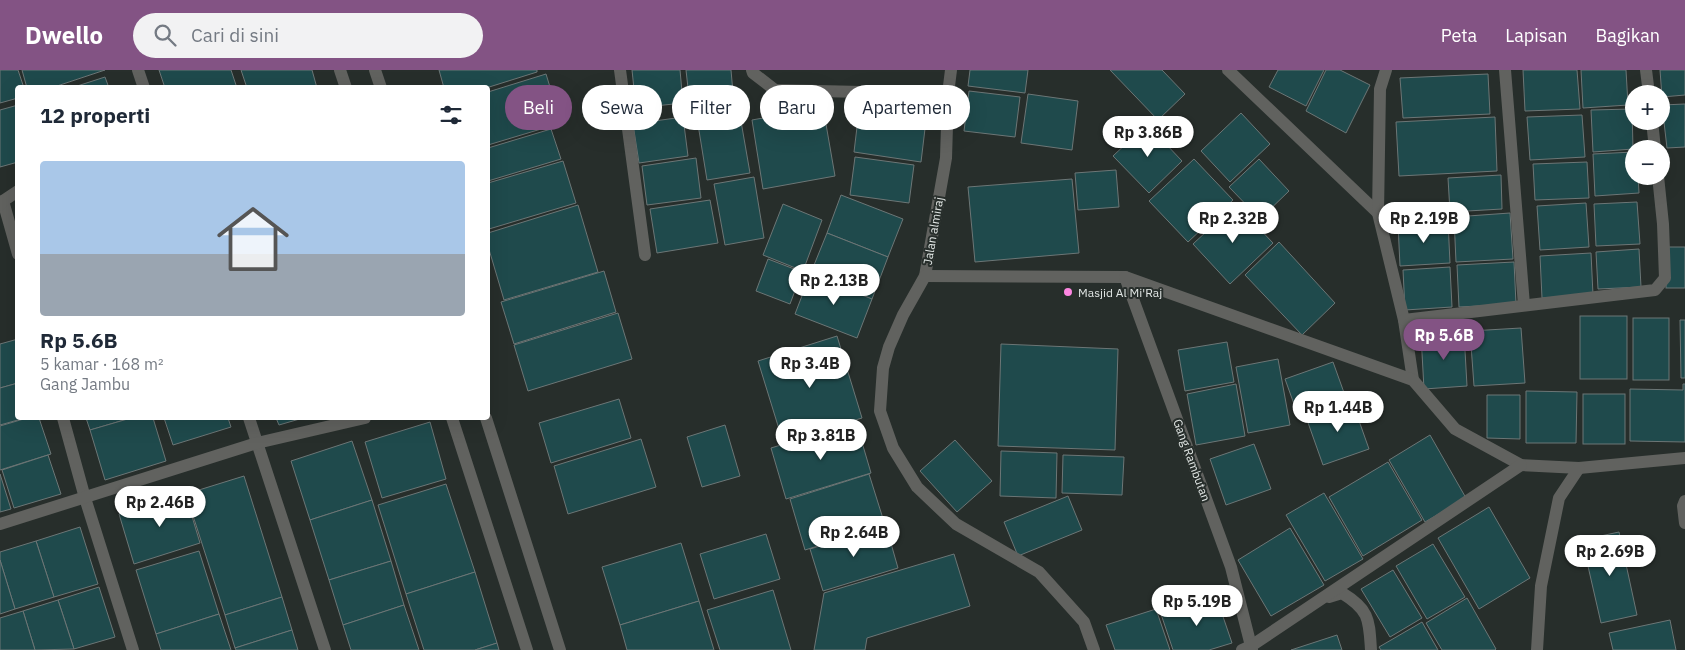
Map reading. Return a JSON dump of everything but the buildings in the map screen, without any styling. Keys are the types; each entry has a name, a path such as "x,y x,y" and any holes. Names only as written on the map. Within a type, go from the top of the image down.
{"street":[{"path":"138,70 143,85"},
{"path":"340,70 345,85"},
{"path":"375,70 380,85"},
{"path":"620,70 645,256"},
{"path":"752,70 775,90 844,92"},
{"name":"Jalan almiraj","path":"949,85 951,70"},
{"path":"1228,70 1378,213"},
{"path":"1386,70 1380,88 1378,213 1404,320 1413,380"},
{"path":"1506,70 1524,305"},
{"path":"1646,70 1648,85"},
{"name":"Jalan almiraj","path":"947,130 946,158 926,276 902,315 889,347 883,368 880,411 893,448 917,488 956,524 1039,572 1084,622 1094,650"},
{"path":"1404,320 1655,290 1665,278 1663,224 1659,185"},
{"path":"15,193 1,203 15,245"},
{"path":"926,276 1125,276 1413,380 1455,429 1521,466 1579,468 1685,458"},
{"name":"Gang Rambutan","path":"1125,276 1230,567 1248,649"},
{"path":"64,420 129,649"},
{"path":"250,420 325,650"},
{"path":"0,524 257,443 356,420"},
{"path":"453,420 527,650"},
{"path":"487,420 560,650"},
{"path":"1248,649 1521,466"},
{"path":"1537,650 1541,586 1558,498 1579,468"},
{"path":"1685,501 1683,506 1685,523"},
{"path":"1321,599 1342,594 1357,602 1369,619 1371,650"}],"place":[{"name":"Masjid Al Mi'Raj","path":"1068,292"}]}
